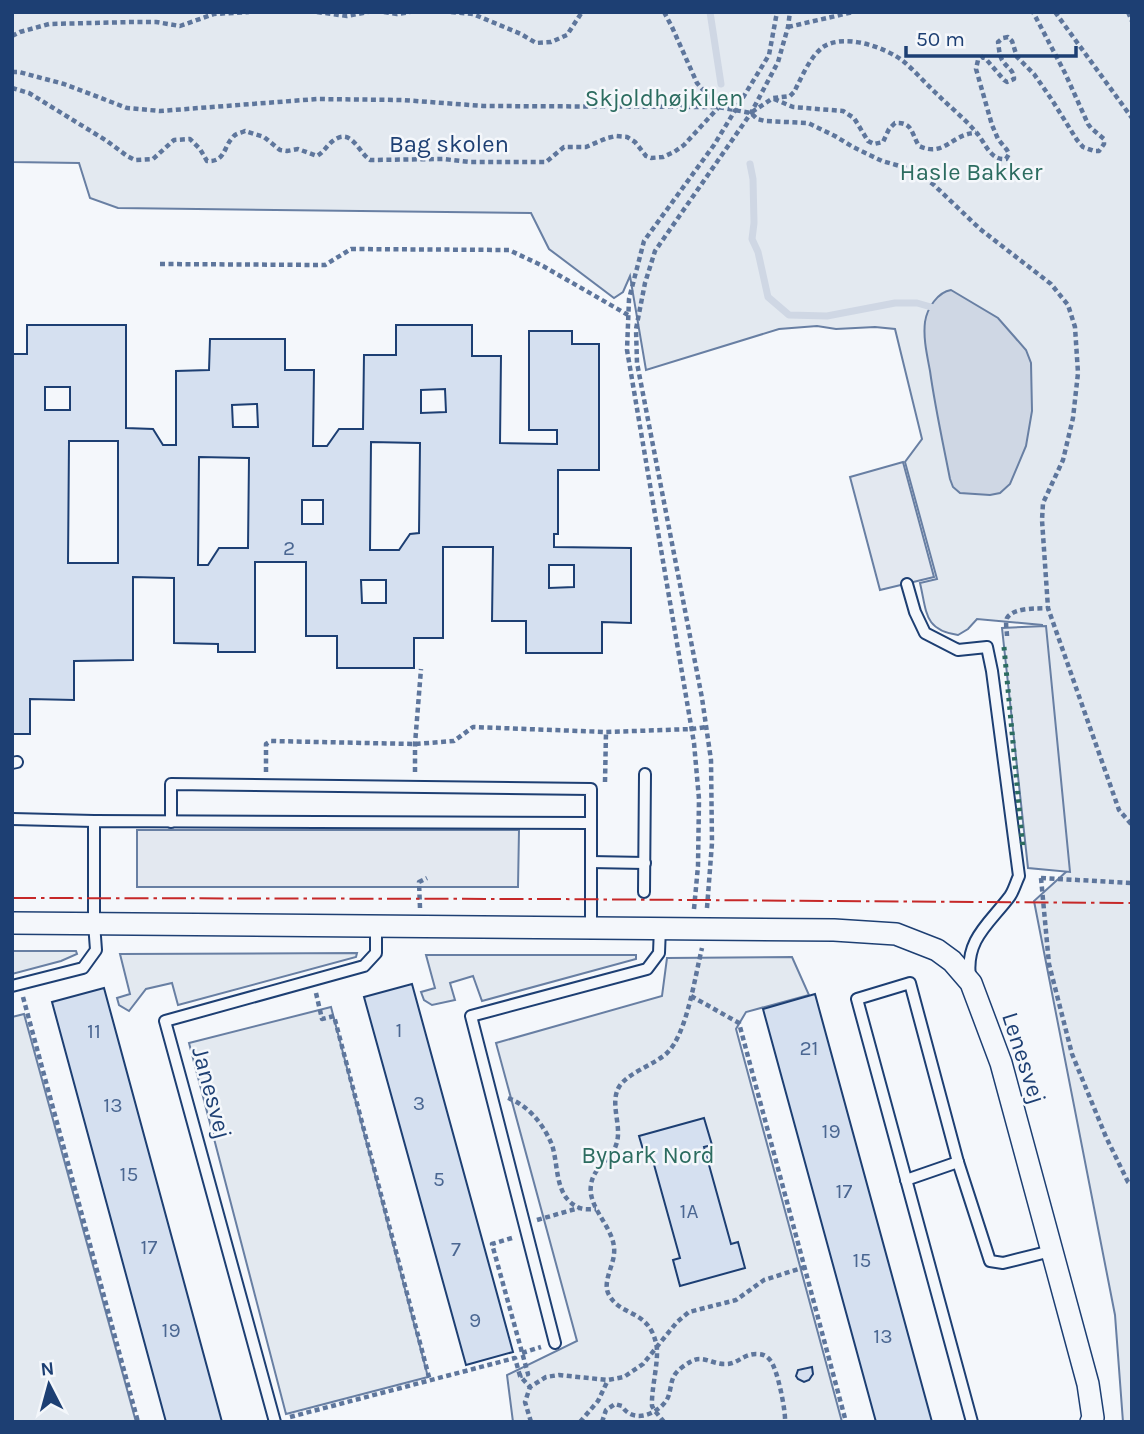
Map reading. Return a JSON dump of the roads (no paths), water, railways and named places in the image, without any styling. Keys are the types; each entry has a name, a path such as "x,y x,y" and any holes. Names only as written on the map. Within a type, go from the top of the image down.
{"street":[{"path":"12,923 660,927"},
{"name":"Lenesvej","path":"660,927 834,930 896,934 937,950 952,961 971,983 1001,1063 1088,1384 1093,1418 1091,1422"}],"lane":[{"path":"907,584 915,612 925,633 958,650 987,647 994,685 1019,876 1012,894 972,944 968,965 971,983"},
{"path":"644,892 645,774"},
{"path":"171,822 171,784 591,789 591,927"},
{"path":"12,819 592,823"},
{"path":"12,986 83,968 96,950 94,821"},
{"path":"591,862 645,863"},
{"name":"Janesvej","path":"275,1422 165,1021 364,966 376,953 376,926"},
{"path":"555,1343 471,1016 647,968 659,953 660,927"},
{"path":"972,1422 857,999 910,983 958,1162 990,1261 1003,1263 1051,1251"},
{"path":"906,1180 958,1162"}],"waterway":[{"path":"710,12 721,84"},
{"path":"750,164 753,179 752,239 758,252 768,297 789,315 827,316 895,303 917,303 931,307"}],"park label":[{"name":"Skjoldhøjkilen","path":"664,98"},
{"name":"Hasle Bakker","path":"971,172"},
{"name":"Bypark Nord","path":"648,1155"}]}
